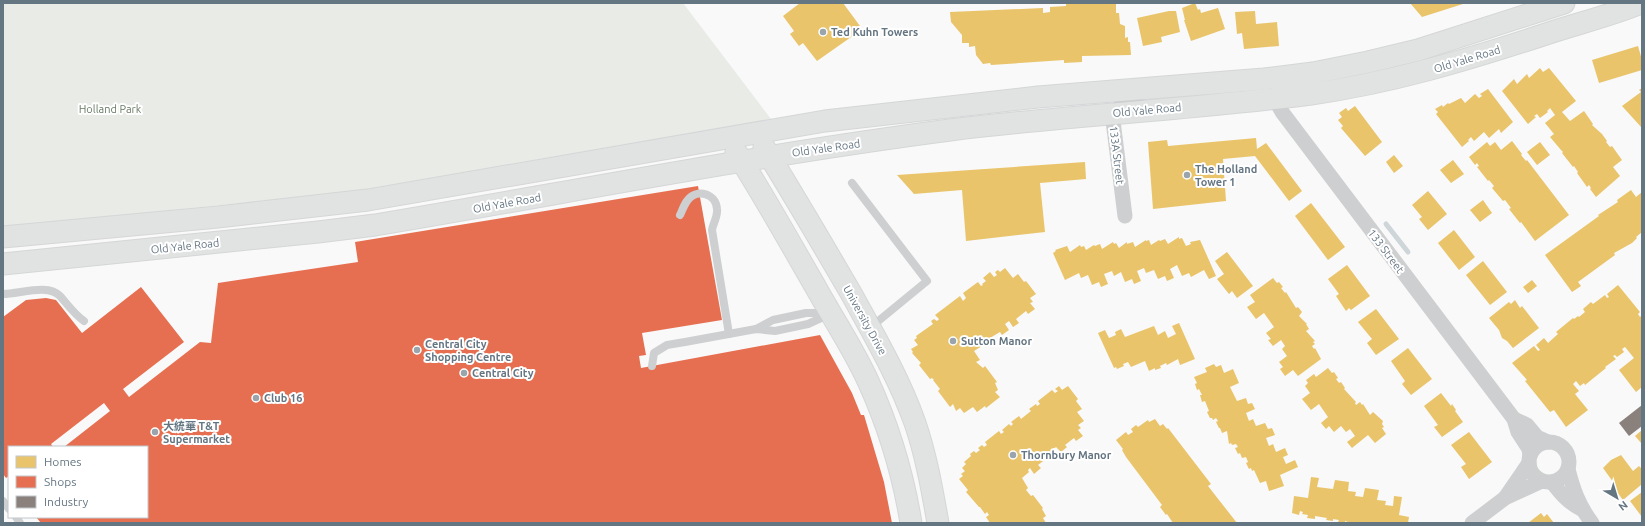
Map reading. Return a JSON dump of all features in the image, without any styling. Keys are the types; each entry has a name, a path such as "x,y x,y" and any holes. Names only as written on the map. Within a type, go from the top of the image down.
{"main road":[{"name":"Old Yale Road","path":"3,237 368,200 825,121 1038,97 1264,79 1313,73 1418,50 1564,3"},
{"name":"Old Yale Road","path":"3,264 375,225 771,157 946,131 1033,120 1311,94 1349,88 1427,71 1641,3"},
{"name":"University Drive","path":"756,132 870,327 896,376 915,423 928,470 938,523"},
{"path":"728,138 867,380 886,422 902,476 911,523"},
{"path":"318,232 321,205"},
{"path":"830,314 858,336 870,353 896,376"}],"street":[{"name":"133 Street","path":"1264,79 1282,112 1514,419 1518,432 1529,449 1530,459"},
{"name":"133A Street","path":"1125,216 1112,113 1147,88"},
{"name":"133 Street","path":"1514,419 1527,425 1537,437 1548,442"},
{"path":"1505,498 1537,446 1548,442 1554,443 1564,449 1569,459 1568,469 1572,486 1581,509 1592,523"},
{"path":"1530,459 1533,474 1548,481 1570,503 1581,509"},
{"path":"1472,523 1505,498 1562,477 1568,469"}],"lane":[{"path":"852,183 927,281 870,327"},
{"path":"680,215 687,200 695,194 702,193 709,195 718,208 717,217 712,224 712,230 729,334"},
{"path":"3,294 46,289 53,291 75,315 84,321"},
{"path":"652,366 654,353 667,345 756,329 773,320 806,314 830,314"}],"green space":[{"name":"Holland Park","path":"3,3 683,3 771,119 349,192 3,227"}],"building: Homes":[{"name":"Ted Kuhn Towers","path":"800,3 843,3 860,26 852,33 854,35 817,61 803,43 799,46 790,34 794,31 783,16"},
{"path":"1066,3 1116,3 1116,13 1119,13 1120,24 1125,26 1125,38 1128,37 1128,42 1130,42 1131,55 1082,56 1082,62 1064,63 1064,60 991,65 990,63 983,64 976,55 975,46 969,47 969,43 962,43 962,35 951,22 950,12 1043,8 1043,13 1050,12 1050,7 1066,6"},
{"path":"1195,3 1198,10 1200,9 1201,13 1218,8 1225,29 1191,41 1184,20 1182,8"},
{"path":"1410,3 1466,3 1422,17"},
{"path":"1169,11 1176,11 1180,32 1161,37 1162,42 1143,46 1137,18"},
{"path":"1255,11 1256,24 1277,22 1279,46 1244,49 1242,33 1237,34 1235,12"},
{"path":"1638,46 1642,60 1642,70 1599,83 1592,60"},
{"path":"1540,68 1543,72 1549,68 1576,101 1562,112 1570,121 1584,111 1593,124 1592,125 1602,134 1607,141 1606,142 1610,147 1612,146 1622,160 1613,167 1620,176 1596,197 1589,185 1587,187 1574,166 1573,167 1550,137 1554,134 1545,123 1555,115 1550,108 1547,111 1548,112 1540,118 1537,114 1534,116 1536,117 1528,124 1502,91 1514,79 1517,84 1527,74 1529,78"},
{"path":"1642,88 1642,128 1622,106 1641,92 1639,90"},
{"path":"1488,89 1513,122 1501,133 1499,129 1489,138 1484,132 1474,141 1471,137 1462,147 1436,114 1438,112 1435,109 1442,105 1443,107 1448,103 1449,104 1461,98 1465,103 1475,94 1479,98 1482,96 1480,94"},
{"path":"1355,106 1382,142 1365,156 1341,128 1343,126 1338,120 1342,117 1339,113 1346,108 1348,111"},
{"name":"The Holland Tower 1","path":"1256,138 1257,149 1266,143 1302,191 1289,201 1255,156 1223,159 1226,201 1153,209 1148,142 1167,140 1168,146"},
{"path":"1512,141 1522,154 1521,155 1526,161 1527,160 1569,215 1535,241 1509,209 1511,208 1505,200 1503,201 1492,188 1494,186 1477,167 1479,166 1477,163 1475,165 1469,157 1487,142 1490,146 1495,142 1501,150"},
{"path":"1540,142 1550,155 1537,165 1527,152"},
{"path":"1394,155 1403,166 1394,173 1386,162"},
{"path":"1453,160 1464,174 1451,183 1440,170"},
{"path":"1085,162 1086,179 1040,183 1045,232 966,241 962,190 914,194 897,175"},
{"path":"1631,190 1636,197 1642,192 1642,232 1632,243 1614,253 1615,255 1578,282 1581,286 1572,292 1545,255 1599,216 1598,215 1618,202 1617,200"},
{"path":"1428,191 1447,214 1428,230 1419,219 1422,217 1412,205"},
{"path":"1483,200 1492,213 1480,222 1470,210"},
{"path":"1311,203 1345,247 1328,260 1295,216"},
{"path":"1454,230 1475,257 1459,270 1438,243"},
{"path":"1179,237 1179,239 1182,238 1186,246 1191,244 1190,242 1200,240 1216,276 1209,279 1204,270 1191,277 1189,273 1182,276 1177,265 1170,269 1174,278 1167,281 1165,276 1158,279 1154,270 1146,273 1144,268 1137,271 1141,281 1134,284 1132,279 1125,282 1121,272 1114,276 1112,271 1104,274 1108,284 1101,287 1099,282 1092,285 1088,275 1081,278 1079,273 1065,280 1053,253 1056,251 1055,250 1067,246 1070,252 1080,245 1081,247 1084,246 1086,250 1094,245 1100,244 1102,249 1113,242 1114,244 1116,243 1119,248 1127,242 1127,244 1133,242 1135,247 1146,240 1149,240 1151,245 1159,240 1165,239 1168,244"},
{"path":"1227,252 1253,286 1237,298 1232,291 1229,294 1217,279 1224,274 1215,261"},
{"path":"1483,261 1507,292 1490,305 1466,275"},
{"path":"1347,265 1370,296 1351,310 1349,308 1346,311 1336,296 1339,294 1328,279"},
{"name":"Sutton Manor","path":"1005,268 1013,278 1018,274 1024,282 1026,281 1036,294 1030,298 1033,302 1030,303 1035,309 1028,314 1026,311 1016,319 1019,323 1013,327 1009,321 1005,324 1009,330 1002,335 1000,332 990,338 993,342 986,347 983,342 981,344 982,346 974,351 980,360 976,362 983,368 985,366 997,382 995,383 998,390 995,392 1000,397 986,408 985,406 977,412 973,407 964,413 960,408 956,411 953,404 950,407 938,391 940,389 934,380 932,378 930,379 919,365 921,363 912,353 913,352 911,349 918,345 914,340 917,338 916,336 933,324 931,321 934,319 937,321 939,319 935,315 960,296 963,301 966,298 963,293 978,282 981,286 983,285 982,284 986,281 983,278 990,272 994,277 997,275 995,272 998,270 1000,272"},
{"path":"1273,278 1283,287 1281,288 1285,293 1286,292 1296,308 1298,307 1302,312 1299,316 1307,324 1309,329 1306,331 1315,341 1313,342 1315,344 1312,346 1314,349 1315,348 1321,359 1298,376 1293,370 1285,376 1280,369 1283,367 1279,362 1287,356 1282,349 1285,346 1281,340 1273,346 1268,340 1271,339 1266,333 1274,327 1264,313 1256,319 1247,307 1255,302 1250,295"},
{"path":"1532,280 1537,286 1528,293 1523,287"},
{"path":"1618,285 1640,312 1638,314 1640,317 1642,315 1642,387 1636,392 1619,370 1634,358 1625,347 1622,349 1624,352 1617,357 1615,355 1613,356 1616,359 1585,385 1584,383 1580,386 1576,381 1573,384 1579,391 1575,394 1588,410 1566,427 1554,410 1550,412 1525,381 1527,380 1512,363 1534,346 1538,351 1540,350 1536,345 1544,338 1548,343 1558,334 1556,332 1573,318 1579,317 1585,312 1583,309 1591,302 1593,304 1605,295 1607,298 1609,297 1607,294"},
{"path":"1515,300 1520,308 1522,306 1539,328 1513,348 1502,338 1499,330 1489,318 1509,302 1511,304"},
{"path":"1376,309 1399,339 1376,355 1367,343 1372,339 1358,322"},
{"path":"1179,323 1195,359 1180,365 1178,359 1167,365 1166,363 1160,366 1161,368 1155,370 1155,368 1149,371 1145,361 1131,367 1128,362 1123,364 1124,366 1117,369 1116,367 1114,368 1098,333 1105,330 1109,338 1116,335 1115,332 1121,329 1125,337 1154,326 1158,335 1165,331 1168,338 1176,334 1172,326"},
{"path":"1408,348 1432,379 1411,395 1402,384 1405,381 1391,361"},
{"path":"1214,364 1216,367 1221,365 1224,373 1233,369 1239,383 1230,387 1237,401 1246,398 1248,404 1252,403 1255,409 1246,413 1249,421 1253,419 1256,426 1265,423 1268,429 1272,428 1275,435 1266,438 1269,446 1273,444 1276,452 1285,448 1288,455 1283,457 1286,464 1295,460 1298,467 1280,475 1284,486 1269,491 1266,481 1260,483 1254,470 1252,471 1251,468 1249,469 1246,463 1248,462 1246,457 1242,458 1240,453 1238,454 1235,448 1238,447 1236,444 1229,444 1227,431 1222,433 1216,422 1218,421 1216,418 1213,420 1210,418 1205,401 1202,402 1200,395 1202,395 1199,389 1197,390 1195,384 1197,383 1194,377 1207,372 1205,368"},
{"path":"1328,368 1332,373 1334,372 1338,378 1336,379 1339,383 1341,382 1345,388 1344,389 1356,402 1356,405 1360,402 1370,415 1373,412 1383,421 1382,424 1384,427 1382,428 1386,434 1375,443 1368,435 1352,448 1347,442 1355,436 1350,429 1346,432 1341,426 1334,432 1329,426 1326,429 1321,423 1328,417 1319,404 1311,410 1302,399 1310,393 1305,386 1308,383 1306,380 1314,374 1316,377"},
{"name":"Thornbury Manor","path":"1059,386 1062,390 1068,386 1078,399 1076,401 1082,409 1077,412 1084,421 1078,425 1081,428 1078,430 1083,436 1076,441 1074,438 1065,445 1067,447 1061,452 1056,447 1052,450 1056,456 1050,461 1047,458 1038,465 1041,468 1034,474 1030,468 1028,470 1029,472 1022,478 1028,488 1026,490 1031,496 1033,495 1043,508 1042,509 1046,516 1043,518 1046,523 990,523 986,517 989,515 987,512 985,514 966,492 968,490 959,479 963,476 961,474 965,471 962,468 966,464 964,462 974,451 976,453 980,450 978,448 982,445 984,447 987,445 985,442 999,431 1001,434 1004,432 1002,430 1009,424 1011,426 1013,424 1011,422 1019,416 1021,419 1031,411 1029,409 1036,404 1037,406 1040,404 1038,401 1052,390 1055,393 1058,391 1055,389"},
{"path":"1441,393 1451,406 1452,404 1463,422 1442,437 1434,427 1438,425 1424,406"},
{"path":"1155,419 1160,426 1163,424 1167,429 1168,428 1211,484 1208,486 1237,523 1173,523 1167,514 1166,515 1160,507 1162,505 1126,457 1122,450 1123,449 1116,440 1126,432 1128,435 1133,432 1131,429 1136,425 1138,427 1148,420 1149,422"},
{"path":"1642,430 1642,444 1635,436"},
{"path":"1469,432 1492,462 1469,479 1461,467 1466,464 1451,445"},
{"path":"1621,455 1633,471 1639,466 1642,469 1642,484 1623,500 1614,488 1616,486 1603,468 1611,460"},
{"path":"1311,477 1319,478 1317,487 1333,489 1335,480 1349,482 1348,491 1356,492 1355,496 1363,497 1365,488 1379,490 1377,500 1386,501 1385,505 1393,506 1394,496 1402,497 1399,515 1409,517 1408,523 1351,523 1345,521 1345,523 1343,523 1338,522 1339,520 1326,520 1327,518 1315,516 1315,519 1307,518 1308,515 1302,514 1303,512 1300,511 1299,515 1292,513 1294,496 1308,498"},
{"path":"1642,492 1642,517 1630,501"},
{"path":"1541,513 1544,517 1547,514 1554,523 1528,523"}],"building: Shops":[{"name":"Central City Shopping Centre","path":"698,186 722,320 642,333 646,355 639,356 641,368 820,335 852,393 861,415 864,415 884,482 892,523 41,523 37,518 148,518 148,446 65,446 110,411 104,403 51,444 52,446 8,446 8,477 6,478 3,474 3,317 26,300 46,298 56,300 82,333 141,287 184,342 123,389 129,397 200,342 211,343 218,283 358,262 355,242"}],"building: Industry":[{"path":"1642,405 1642,426 1629,436 1619,423"}],"waterway":[{"path":"1386,224 1408,252"}],"place":[{"name":"Ted Kuhn Towers","path":"823,32"},
{"name":"The Holland Tower 1","path":"1187,175"},
{"name":"Sutton Manor","path":"953,341"},
{"name":"Central City Shopping Centre","path":"417,350"},
{"name":"Central City","path":"464,373"},
{"name":"Club 16","path":"256,398"},
{"name":"大統華 T&T Supermarket","path":"155,432"},
{"name":"Thornbury Manor","path":"1013,455"}]}
